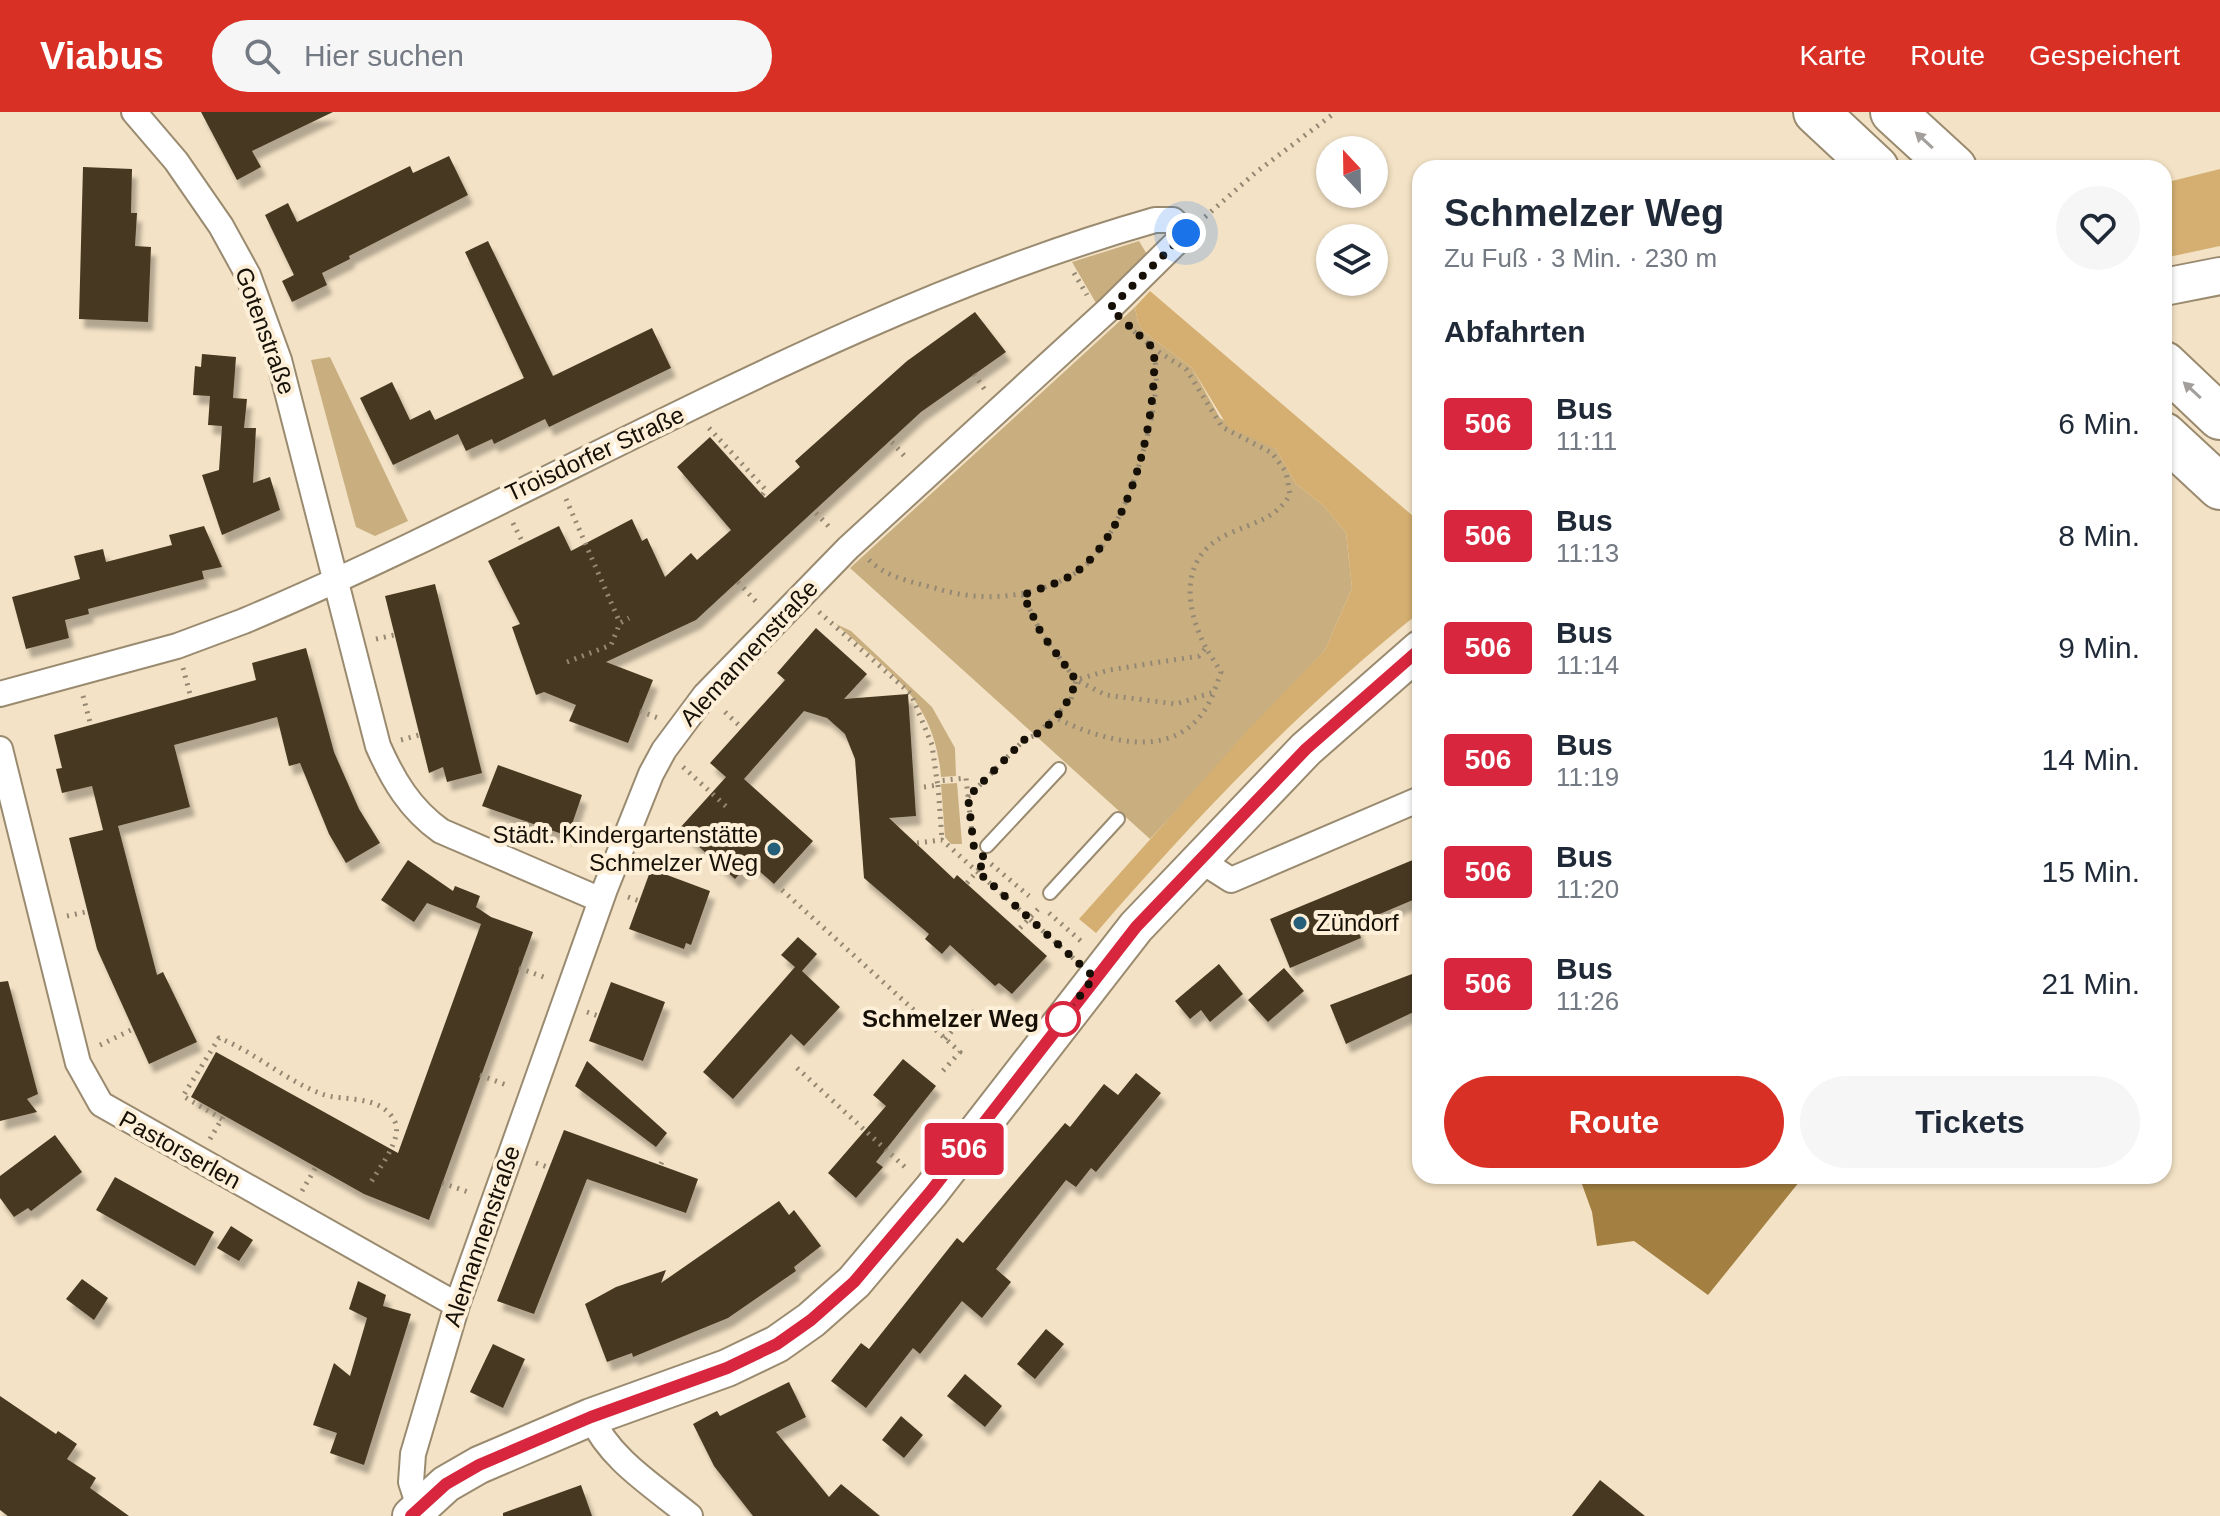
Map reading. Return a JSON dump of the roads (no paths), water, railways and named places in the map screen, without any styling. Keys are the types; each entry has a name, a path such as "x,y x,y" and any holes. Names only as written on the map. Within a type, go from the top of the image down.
{"highway":[{"path":"1816,112 1867,160"},
{"path":"1893,112 1945,160"},
{"path":"2172,372 2220,417"},
{"path":"2172,442 2220,487"}],"street":[{"name":"Gotenstraße","path":"134,112 176,161 221,226 248,275 279,360 378,746 389,773 411,804 441,831 601,900"},
{"name":"Troisdorfer Straße","path":"0,694 177,646 244,621 912,308 1155,220 1173,220 1186,233"},
{"name":"Alemannenstraße","path":"417,1513 411,1482 413,1454 457,1305 601,900 651,774 664,750 705,695 801,595 846,540 1105,312 1186,233"},
{"path":"2172,285 2220,276"},
{"path":"417,1513 446,1484 479,1465 591,1417 727,1368 795,1332 854,1282 931,1191 1100,970 1198,859 1306,749 1412,656"},
{"name":"Pastorserlen","path":"0,749 78,1063 101,1104 457,1305"},
{"path":"1198,859 1231,880 1412,802"},
{"path":"591,1417 600,1438 614,1454 690,1516"}],"lane":[{"path":"980,847 1059,769"},
{"path":"1050,893 1118,819"}],"place":[{"name":"Städt. Kindergartenstätte Schmelzer Weg","path":"774,849"},
{"name":"Zündorf","path":"1300,923"},
{"name":"Schmelzer Weg","path":"1063,1019"}]}
